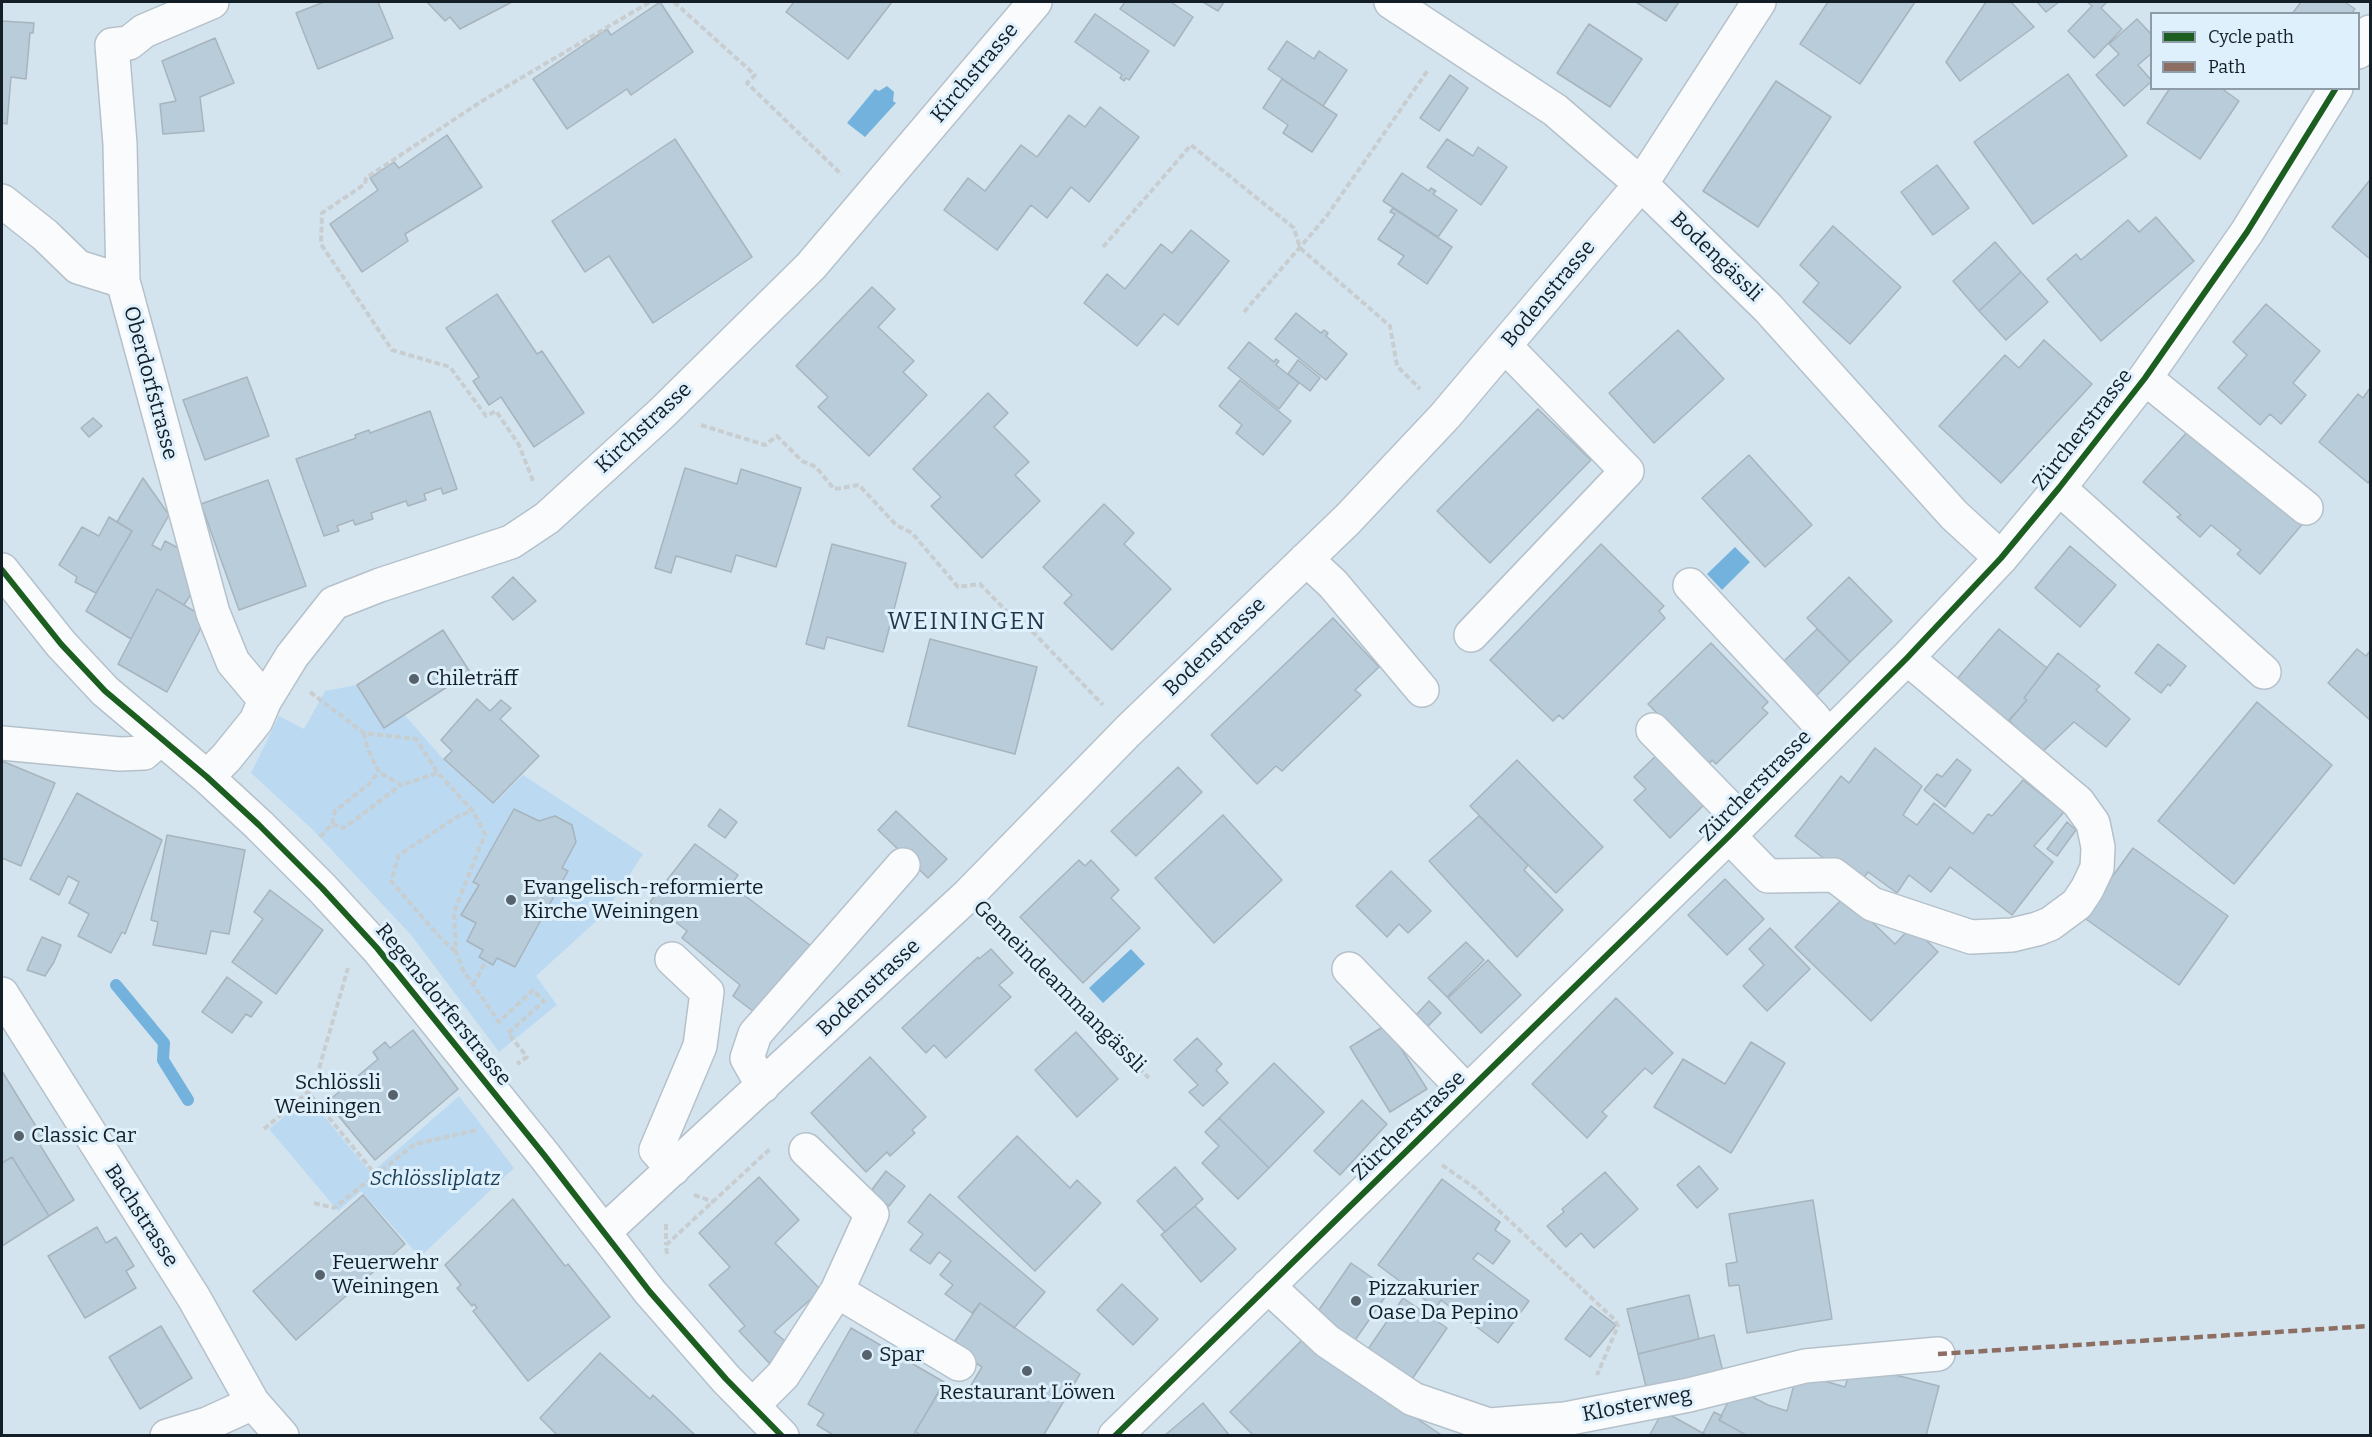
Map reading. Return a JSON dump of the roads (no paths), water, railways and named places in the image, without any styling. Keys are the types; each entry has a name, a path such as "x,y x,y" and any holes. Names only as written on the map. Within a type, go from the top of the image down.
{"street":[{"name":"Oberdorfstrasse","path":"212,2 144,31 129,43 112,45 120,144 123,281 213,613 233,662 273,687"},
{"name":"Kirchstrasse","path":"207,777 256,721 292,656 334,603 380,585 511,542 547,518 662,413 811,266 1035,2"},
{"name":"Bodengässli","path":"1391,2 1555,110 1641,184 1768,308 1954,515 2001,558"},
{"name":"Bodenstrasse","path":"603,1232 968,895 1128,731 1348,519 1445,416 1641,184 1759,2"},
{"path":"2360,49 2370,32"},
{"name":"Zürcherstrasse","path":"1115,1436 1736,829 1907,657 2001,558 2145,378 2247,232 2335,90"},
{"path":"2,201 45,235 78,267 123,281"},
{"path":"1471,635 1627,471 1505,346"},
{"path":"2145,378 2306,508"},
{"path":"2059,488 2264,672"},
{"path":"1306,559 1333,584 1422,690"},
{"name":"Regensdorferstrasse","path":"2,570 61,644 105,691 159,739 207,777 291,856 377,948 650,1292 752,1406 782,1436"},
{"path":"1690,585 1828,736"},
{"path":"1653,730 1736,829 1768,876 1834,874 1872,904 1971,937 2012,936 2050,924 2077,904 2097,868 2098,847 2093,823 2078,802 1907,657"},
{"path":"2,743 69,751 144,753 159,739"},
{"path":"763,1086 747,1058 755,1034 903,865"},
{"path":"672,959 707,992 700,1046 656,1150 673,1168"},
{"path":"1349,969 1467,1092"},
{"name":"Bachstrasse","path":"2,994 194,1298 253,1403 282,1436"},
{"path":"752,1406 783,1375 837,1292 872,1214 791,1147"},
{"name":"Klosterweg","path":"1268,1286 1328,1341 1413,1399 1489,1425 1566,1419 1689,1395 1805,1366 1938,1354"},
{"path":"837,1292 959,1364"},
{"path":"167,1436 207,1424 253,1403"}],"water":[{"path":"887,86 894,92 893,101 896,103 865,137 847,123 875,89 879,91"},
{"path":"1735,547 1750,562 1722,590 1707,574"},
{"path":"1131,949 1145,964 1103,1003 1089,988"}],"waterway":[{"path":"116,985 164,1043 163,1060 188,1100"}],"place":[{"name":"Chileträff","path":"414,679"},
{"name":"Evangelisch-reformierte Kirche Weiningen","path":"511,900"},
{"name":"Schlössli Weiningen","path":"393,1095"},
{"name":"Classic Car","path":"19,1136"},
{"name":"Feuerwehr Weiningen","path":"320,1275"},
{"name":"Pizzakurier Oase Da Pepino","path":"1356,1301"},
{"name":"Spar","path":"867,1355"},
{"name":"Restaurant Löwen","path":"1027,1371"}],"district":[{"name":"WEININGEN","path":"967,622"}],"park label":[{"name":"Schlössliplatz","path":"435,1179"}]}
